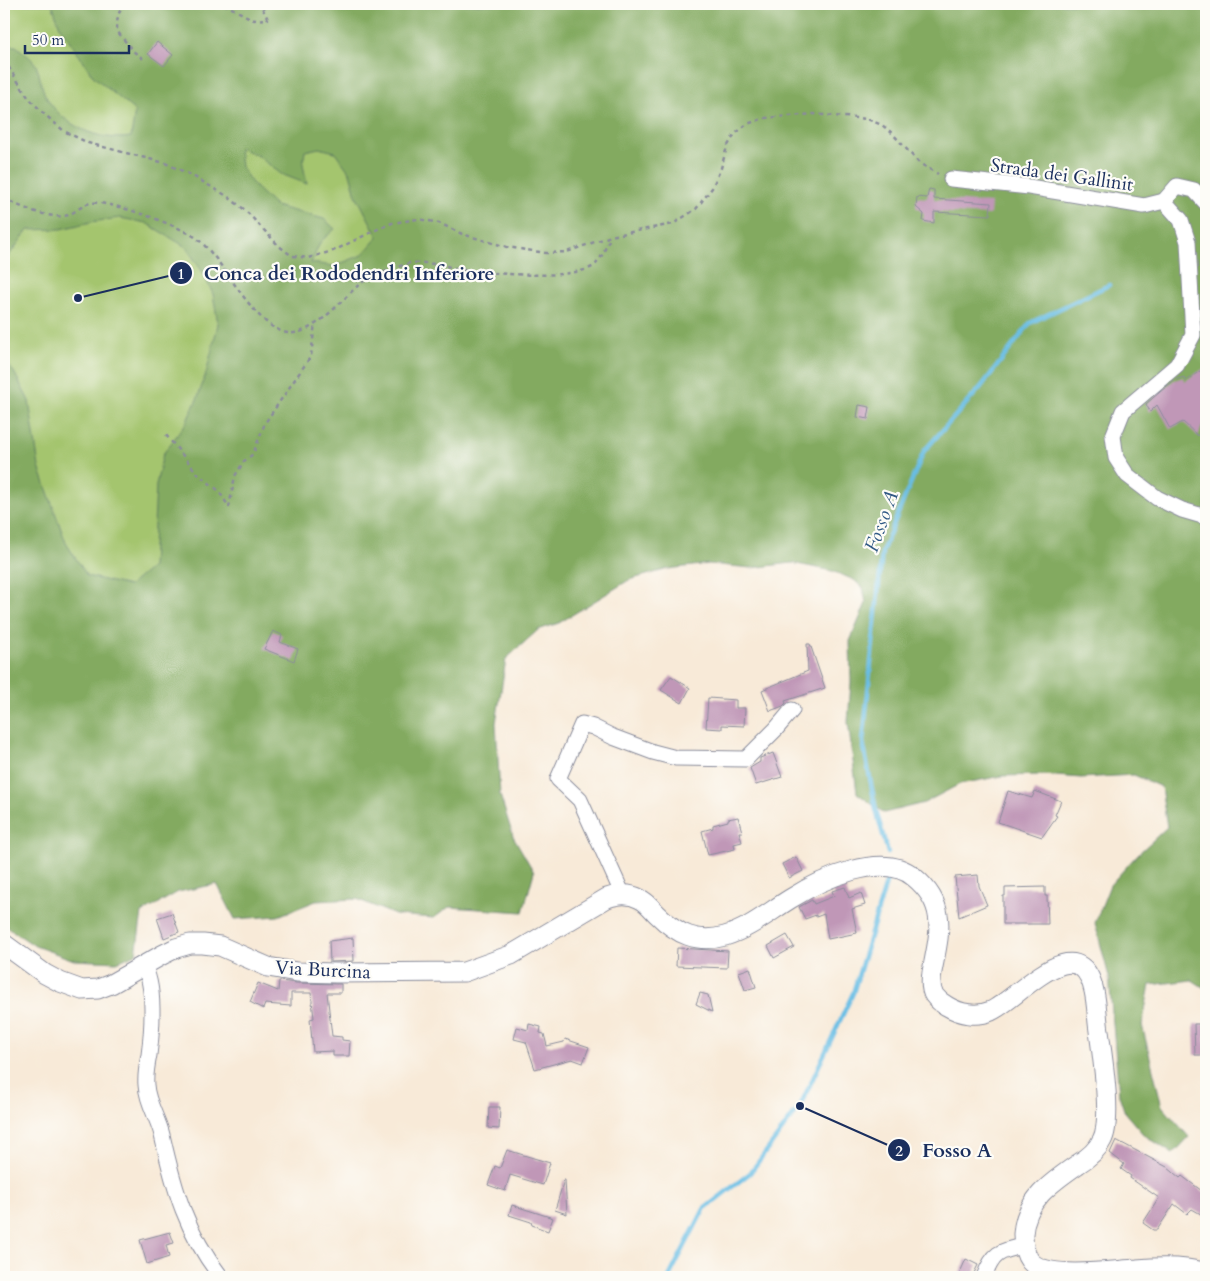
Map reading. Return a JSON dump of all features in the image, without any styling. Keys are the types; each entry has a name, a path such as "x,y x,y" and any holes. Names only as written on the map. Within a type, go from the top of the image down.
{"street":[{"name":"Strada dei Gallinit","path":"951,179 1030,187 1144,206 1164,201"},
{"path":"1206,202 1194,190 1177,186 1164,201 1181,220 1188,242 1193,335 1178,365 1122,411 1113,436 1116,458 1126,475 1157,498 1182,510 1206,517"},
{"path":"792,710 746,759 676,758 653,752 582,724 558,779 580,800 622,893 642,899 669,927 693,938 705,939 724,936 742,929 791,898 843,873 880,865 898,868 914,876 936,905 940,923 939,941 931,981 933,994 945,1005 958,1012 976,1015 989,1012 1002,1005 1035,978 1062,964 1075,963 1090,976 1094,993 1106,1081 1104,1139 1090,1157 1075,1166 1042,1192 1031,1206 1024,1221 1023,1246 1031,1263 1048,1271 1085,1274 1179,1268 1206,1274"},
{"name":"Via Burcina","path":"4,944 45,974 82,990 98,989 111,984 176,948 190,944 220,946 268,967 298,972 464,972 511,955 607,898 622,893"},
{"path":"142,966 148,973 152,992 151,1035 146,1071 149,1102 162,1135 164,1151 182,1210 201,1248 221,1277"},
{"path":"984,1277 990,1263 1003,1250 1023,1246"}],"path":[{"path":"126,4 121,8 117,19 117,31 133,51 146,61"},
{"path":"224,4 254,20 268,19 260,4"},
{"path":"4,60 28,97 64,131 88,143 165,164 191,175 227,196 245,210 279,246 292,256 308,258 333,251 385,226 418,219 439,223 462,234 507,247 546,253 567,252 611,236 673,224 696,209 712,188 727,148 735,134 747,124 765,118 813,114 867,119 882,125 892,133 919,163 937,174 951,179"},
{"path":"4,198 28,209 51,215 67,216 92,203 116,206 175,228 194,237 210,252 255,312 272,328 290,333 305,329 323,320 363,281 408,263 436,264 480,272 563,274 580,272 596,265 611,236"},
{"path":"166,435 198,474 218,490 229,507 235,476 244,461 253,454 266,423 311,356 315,323"}],"green space":[{"path":"4,4 1206,4 623,527 90,609 4,433"},
{"path":"52,4 1206,4 1206,989 1192,980 1150,985 1142,1025 1162,1106 1189,1137 1173,1154 1143,1134 1125,1113 1119,1095 1109,977 1095,923 1110,885 1137,855 1167,827 1161,787 1134,775 1081,778 1043,775 1002,776 960,784 924,803 884,813 857,793 848,722 851,682 850,641 866,603 863,588 854,580 832,571 792,563 751,568 709,564 668,569 629,580 559,623 538,630 506,659 496,723 500,795 513,836 534,872 523,912 449,907 434,918 395,915 357,899 316,901 278,916 235,919 217,884 178,892 142,913 136,954 117,962 74,960 35,946 4,925 4,361 14,372 29,401 39,467 66,543 87,576 129,586 152,567 156,485 163,454 186,423 198,397 207,370 218,324 213,294 202,271 186,247 146,223 120,218 61,229 28,230 4,262 4,46 16,46 32,60 36,65 45,95 52,106 71,123 94,134 106,137 131,137 135,111 93,76 60,27","holes":["239,148 257,155 281,174 307,184 303,165 305,151 319,148 335,152 350,173 356,195 378,237 362,255 334,266 311,263 321,241 335,229 324,219 275,206 254,186 241,167"]}],"building":[{"path":"157,42 173,55 164,66 148,54"},
{"path":"929,189 934,190 934,199 991,203 990,215 934,212 934,223 923,221 924,214 916,207 917,197 927,198"},
{"path":"1206,367 1206,421 1198,436 1183,422 1170,429 1157,405 1150,412 1146,404 1174,380 1184,377 1185,381"},
{"path":"859,405 870,407 868,419 857,417"},
{"path":"273,631 282,635 280,642 298,649 294,661 264,649"},
{"path":"807,644 810,644 825,688 785,701 786,703 783,706 770,711 762,690 808,671"},
{"path":"671,676 690,688 682,703 661,690"},
{"path":"708,698 736,700 736,708 745,708 744,726 722,725 722,729 706,728"},
{"path":"773,753 782,777 756,785 750,768 760,762 760,758"},
{"path":"1008,791 1032,798 1035,791 1061,801 1055,815 1057,816 1042,837 998,822"},
{"path":"738,817 742,832 739,832 742,842 734,844 735,849 708,855 702,831 713,828 713,825 728,821 728,819"},
{"path":"796,857 803,871 789,878 782,864"},
{"path":"978,875 979,886 987,905 959,917 955,877"},
{"path":"845,887 849,898 861,893 865,905 852,909 857,933 828,939 824,914 805,919 799,907 812,900 814,904 834,896 832,891"},
{"path":"1045,887 1048,924 1003,924 1003,896 1005,896 1005,888"},
{"path":"172,913 179,932 164,938 157,918"},
{"path":"787,935 794,947 774,958 768,946"},
{"path":"353,938 354,961 330,962 329,941"},
{"path":"677,948 728,951 727,968 676,966"},
{"path":"750,968 756,987 745,990 739,972"},
{"path":"279,981 341,984 341,993 327,993 332,1036 342,1037 342,1040 350,1041 349,1056 333,1056 333,1051 313,1052 310,1019 314,1018 311,993 291,993 291,1006 265,1004 263,1009 250,1002 258,983 278,991"},
{"path":"700,993 708,995 712,1012 696,1004"},
{"path":"529,1024 541,1027 540,1033 544,1034 547,1046 564,1042 565,1039 589,1047 583,1063 572,1059 535,1069 526,1042 514,1039 517,1027 528,1030"},
{"path":"1194,1024 1206,1024 1206,1055 1195,1055"},
{"path":"489,1107 500,1107 499,1129 488,1128"},
{"path":"1116,1140 1167,1167 1180,1178 1182,1176 1206,1194 1206,1217 1192,1209 1187,1214 1174,1204 1157,1230 1153,1230 1143,1223 1159,1198 1130,1178 1131,1176 1121,1169 1124,1164 1110,1153"},
{"path":"507,1150 550,1163 543,1185 510,1175 505,1191 488,1185 495,1166 500,1168"},
{"path":"565,1180 567,1214 555,1210"},
{"path":"512,1205 553,1218 548,1231 532,1225 531,1222 509,1215"},
{"path":"170,1232 174,1243 166,1245 169,1257 147,1264 140,1240"},
{"path":"966,1259 978,1265 972,1277 958,1277"}],"waterway":[{"name":"Fosso A","path":"888,853 876,810 863,742 882,552 924,451 981,387 1030,323 1109,285"},
{"name":"Fosso A","path":"669,1277 704,1209 750,1173 800,1106 853,993 887,880"}],"place":[{"name":"Conca dei Rododendri Inferiore","path":"78,298"},
{"name":"Fosso A","path":"800,1106"}]}
